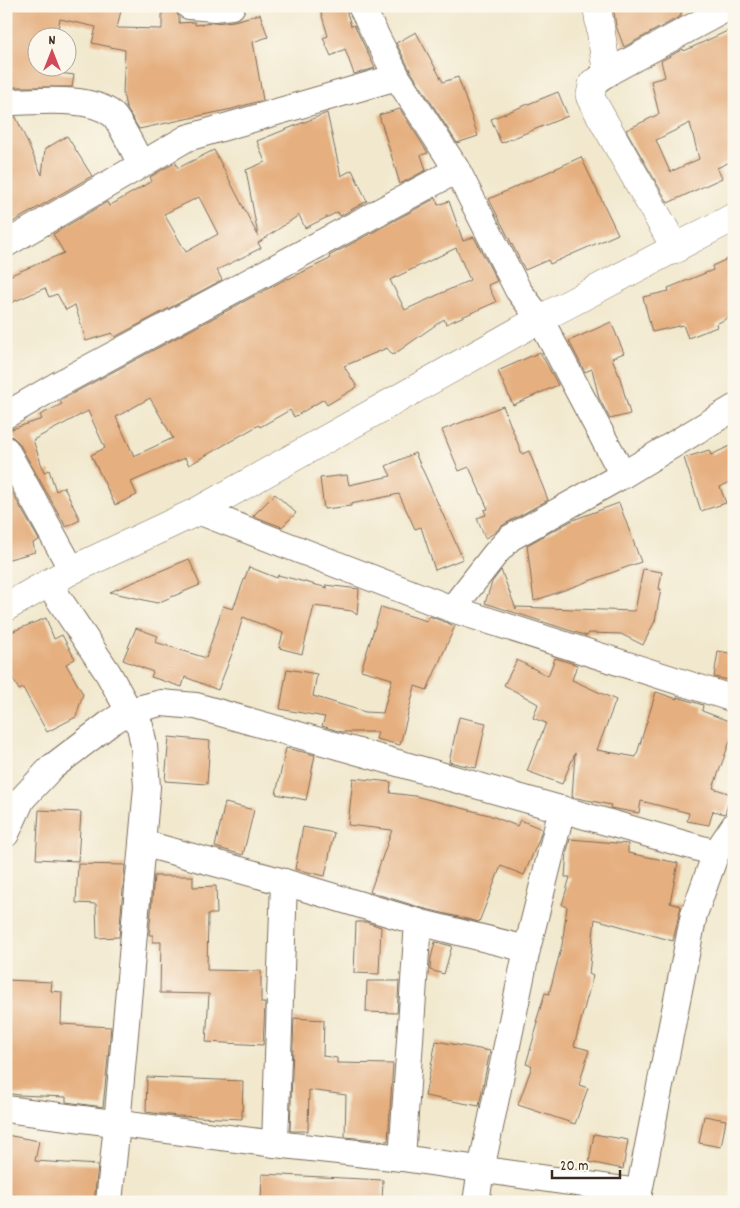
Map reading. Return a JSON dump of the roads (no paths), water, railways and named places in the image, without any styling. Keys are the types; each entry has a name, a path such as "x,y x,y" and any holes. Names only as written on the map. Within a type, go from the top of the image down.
{"street":[{"path":"189,6 214,8 232,6"},
{"path":"361,6 397,77 457,170 518,290 540,319 623,475"},
{"path":"597,6 600,78 590,98 676,249"},
{"path":"600,78 731,6"},
{"path":"6,244 187,138 397,77"},
{"path":"6,102 69,102 94,105 113,114 141,164"},
{"path":"6,415 59,384 457,170"},
{"path":"6,607 72,570 198,511 540,319 734,217"},
{"path":"452,609 510,538 623,475 734,408"},
{"path":"6,450 72,570"},
{"path":"198,511 452,609 734,698"},
{"path":"48,584 108,673 129,711 140,726 144,746 147,787 109,1202"},
{"path":"6,834 22,799 51,768 110,723 129,711 161,703 196,706 716,853"},
{"path":"476,1202 527,949 562,809"},
{"path":"6,1109 275,1144 402,1158 638,1197 694,914 716,853 734,826"},
{"path":"142,843 284,882 418,922 527,949"},
{"path":"275,1144 284,882"},
{"path":"402,1158 418,922"}]}
